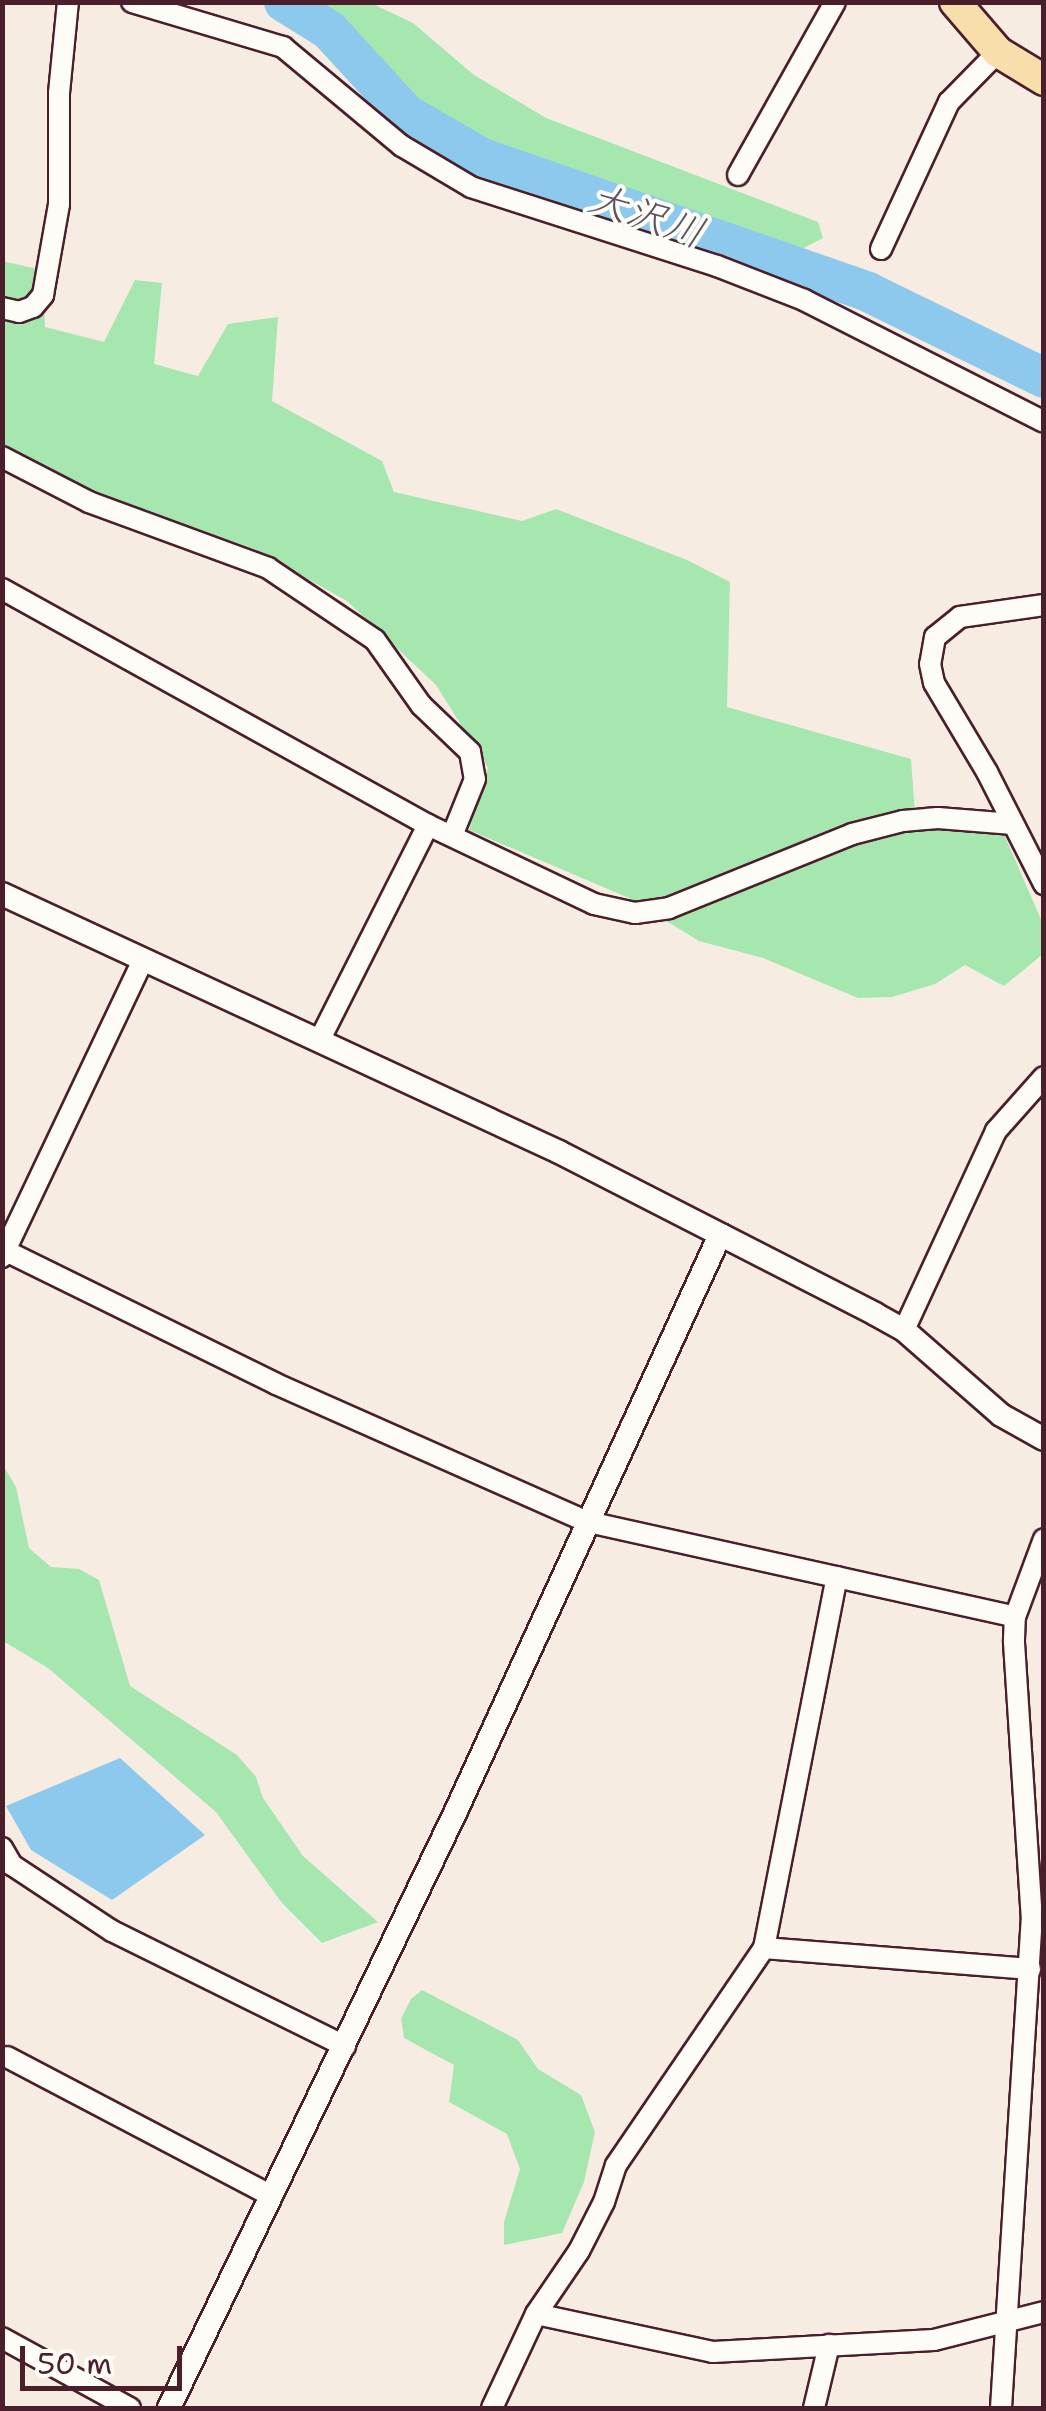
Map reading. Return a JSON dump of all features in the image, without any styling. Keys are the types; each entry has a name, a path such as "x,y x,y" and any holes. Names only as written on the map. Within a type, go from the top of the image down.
{"main road":[{"path":"955,2 998,52 1044,80"}],"street":[{"path":"2,308 18,312 44,296 59,204 59,94 68,2"},
{"path":"132,2 283,47 402,146 471,187 717,266 804,300 1044,422"},
{"path":"738,175 835,2"},
{"path":"881,249 949,102 998,52"},
{"path":"2,457 89,502 268,568 376,640 421,705 470,752 476,779 452,836"},
{"path":"2,589 428,825 594,904 635,913 669,908 852,834 903,821 938,818 1013,824"},
{"path":"1044,605 960,617 935,638 931,650 934,683 1044,884"},
{"path":"319,1041 428,825"},
{"path":"2,894 559,1152 904,1330 1001,1415 1044,1439"},
{"path":"144,960 3,1252 276,1384 588,1522 1015,1618"},
{"path":"904,1330 996,1130 1044,1077"},
{"path":"169,2408 345,2046 720,1235"},
{"path":"1002,2408 1030,1969 1029,1836 1014,1673 1015,1618 1044,1539"},
{"path":"492,2408 536,2314 579,2250 604,2202 616,2165 764,1948 837,1577"},
{"path":"2,1848 12,1866 112,1931 345,2046"},
{"path":"764,1948 1030,1969"},
{"path":"7,2057 272,2196"},
{"path":"536,2314 690,2350 934,2340 1044,2312"},
{"path":"2,2338 130,2408"},
{"path":"814,2408 829,2345"}],"green space":[{"path":"307,3 371,3 413,23 474,75 546,118 818,222 823,238 802,249 509,158 423,117"},
{"path":"2,261 42,270 45,327 104,342 135,280 162,283 154,364 198,376 228,324 278,317 272,401 382,461 394,492 522,521 556,509 687,560 730,582 727,707 911,759 916,827 1003,832 1043,924 1043,954 1004,986 965,965 935,984 892,997 858,998 763,958 699,941 629,898 469,830 488,768 436,685 347,601 252,548 98,494 3,445"},
{"path":"3,1465 16,1487 29,1548 51,1567 79,1569 99,1580 130,1686 237,1755 256,1777 263,1798 303,1856 378,1922 322,1943 282,1903 216,1812 48,1668 3,1641"},
{"path":"422,1990 518,2040 538,2069 581,2095 595,2132 584,2182 562,2233 504,2245 504,2222 520,2169 507,2134 449,2102 454,2065 404,2038 401,2019 411,1999"}],"water":[{"path":"120,1758 205,1835 112,1900 31,1850 6,1806"}],"waterway":[{"name":"大沢川","path":"284,2 329,30 406,114 482,158 868,292 1044,378"}]}
